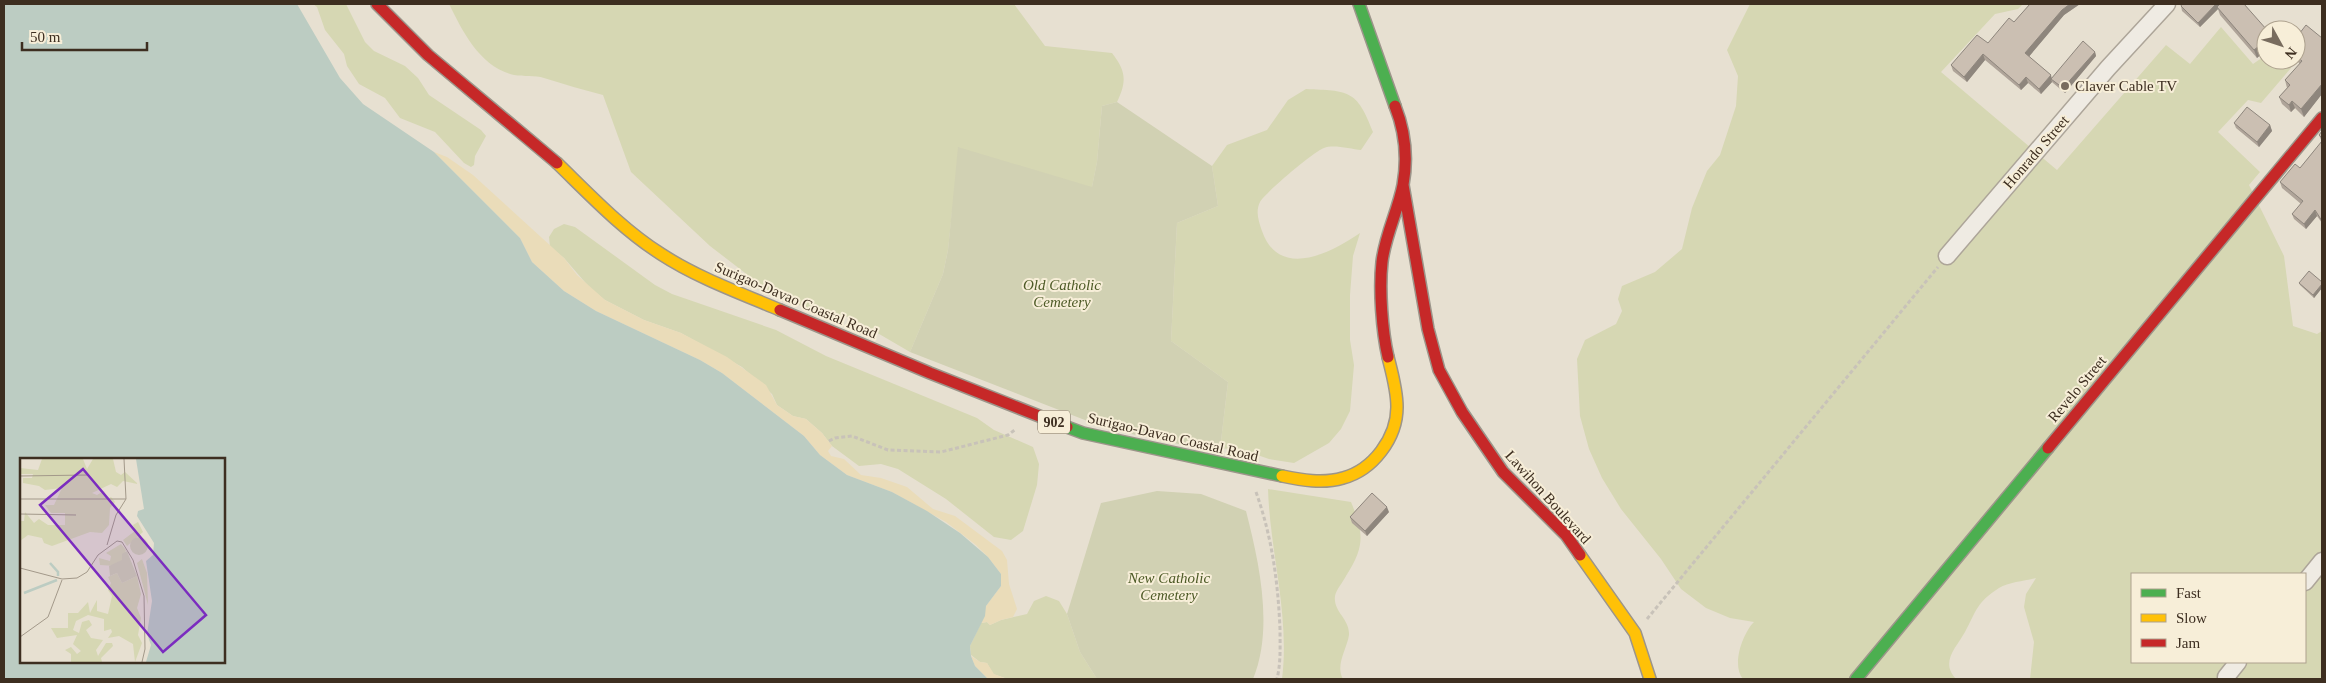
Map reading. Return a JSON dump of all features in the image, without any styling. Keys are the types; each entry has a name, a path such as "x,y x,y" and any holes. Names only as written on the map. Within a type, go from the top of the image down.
{"main road":[{"name":"Surigao-Davao Coastal Road","path":"377,4 428,55 536,144 613,216 661,254 713,282 1083,433 1307,481 1340,480 1355,474 1373,461 1384,448 1393,430 1397,407 1393,376 1383,336 1382,263 1391,221 1403,185 1406,151 1402,124 1358,4"},
{"name":"Revelo Street","path":"1856,679 2322,118"},
{"name":"Lawihon Boulevard","path":"1403,185 1428,329 1439,370 1462,412 1502,472 1566,535 1635,633 1650,679"}],"street":[{"name":"Honrado Street","path":"1947,256 2108,68 2167,4"},
{"path":"2306,581 2322,561"},
{"path":"2226,677 2237,663"}],"path":[{"path":"1635,633 1947,256"},
{"path":"829,441 835,438 852,436 888,450 941,452 1008,435 1035,415"},
{"path":"1249,470 1264,514 1274,561 1279,600 1281,660 1277,679"}],"green space":[{"path":"313,4 346,4 365,42 374,51 405,66 418,78 429,95 481,130 486,136 475,156 474,165 471,167 464,163 435,132 400,118 385,98 359,84 347,66 344,54 325,30 317,7"},
{"path":"449,4 1014,4 1045,46 1112,53 1120,65 1124,82 1117,102 1102,106 1097,162 1092,187 952,212 948,250 943,274 910,352 850,317 827,315 793,303 766,289 710,246 631,172 603,95 541,77 514,75 502,71 491,64 474,47 460,26"},
{"path":"1750,4 2023,4 2018,9 1995,14 1941,72 2057,170 2166,45 2190,64 2221,27 2253,64 2256,62 2256,70 2289,70 2261,103 2248,100 2218,132 2260,172 2249,185 2284,256 2293,326 2317,334 2322,331 2322,679 2030,679 2034,642 2024,607 2026,594 2036,578 2003,586 1991,593 1981,603 1949,661 1951,673 1956,679 1743,679 1738,666 1738,658 1746,634 1754,622 1730,618 1706,608 1681,589 1661,559 1621,509 1602,478 1589,449 1580,416 1577,359 1585,340 1616,324 1622,311 1618,299 1622,286 1655,272 1682,249 1692,208 1707,171 1720,155 1736,106 1738,76 1727,50"},
{"path":"1306,89 1341,92 1349,95 1362,107 1373,132 1361,150 1332,146 1318,151 1280,182 1264,197 1259,206 1258,213 1262,231 1270,246 1280,255 1306,258 1321,254 1360,233 1353,256 1350,295 1350,340 1354,365 1350,411 1341,429 1329,443 1294,463 1269,459 1237,448 1220,449 1228,382 1171,341 1177,223 1218,206 1212,166 1227,145 1267,130 1288,100"},
{"name":"Old Catholic Cemetery","path":"1117,102 1212,166 1218,206 1177,223 1171,341 1228,382 1220,449 1179,444 1108,429 910,352 943,274 948,250 958,147 1092,187 1097,162 1102,106"},
{"path":"564,224 575,227 655,285 672,294 776,330 826,356 977,418 994,430 1033,447 1039,464 1037,485 1023,531 1011,540 994,537 946,499 898,469 881,464 859,466 832,446 822,433 806,419 793,416 777,405 772,394 742,367 681,333 644,320 605,300 590,288 564,258 550,247 549,237 554,229"},
{"path":"1268,489 1351,502 1360,532 1359,548 1352,566 1335,596 1336,607 1349,629 1340,668 1343,679 1282,679 1284,655 1282,608 1272,537"},
{"name":"New Catholic Cemetery","path":"1157,491 1201,494 1246,511 1256,552 1263,617 1263,638 1253,679 1097,679 1080,652 1067,614 1101,503"},
{"path":"1046,596 1059,601 1067,614 1080,652 1097,679 1008,679 993,674 987,663 980,662 971,655 970,646 981,623 987,622 990,625 1001,620 1027,614 1034,601"}],"sand":[{"path":"434,152 447,157 473,175 564,258 577,275 605,300 644,320 681,333 727,357 766,385 777,405 793,416 806,419 822,433 832,446 828,451 831,456 844,459 861,475 881,478 907,487 933,509 955,516 1002,551 1007,560 1009,584 1017,609 1013,617 990,625 987,622 981,623 986,606 1001,586 1001,574 976,545 946,522 892,492 847,475 820,455 804,436 722,373 700,360 596,311 564,291 532,262 520,238"},
{"path":"971,656 980,662 987,663 994,674 1007,679 988,679 975,666"}],"shaded area":[{"path":"4,4 297,4 340,78 363,104 434,152 520,238 532,262 564,291 596,311 700,360 722,373 804,436 820,455 847,475 892,492 927,511 960,533 988,557 1001,574 1001,586 986,606 985,616 970,646 975,666 988,679 4,679"}],"building":[{"path":"2030,4 2070,4 2062,10 2025,53 2051,75 2039,89 2026,77 2019,85 1983,54 1964,77 1951,65 1977,35 1988,43 2009,18 2014,22"},
{"path":"2182,4 2216,4 2198,23 2181,6"},
{"path":"2220,4 2244,4 2258,20 2256,20 2256,48 2254,50 2217,7"},
{"path":"2306,25 2322,38 2322,84 2301,109 2292,101 2289,105 2279,97 2290,85 2285,80 2294,70 2306,70"},
{"path":"2083,41 2095,52 2063,88 2051,79"},
{"path":"2247,107 2270,125 2257,142 2234,123"},
{"path":"2322,141 2322,221 2315,210 2304,224 2292,214 2303,201 2280,182 2295,164 2300,168"},
{"path":"2309,271 2322,282 2313,295 2299,283"},
{"path":"1372,493 1387,507 1365,531 1350,517"}],"traffic: fast":[{"path":"1359,4 1395,106"},
{"path":"1067,427 1083,433 1282,476"},
{"path":"1856,679 2048,448"}],"traffic: slow":[{"path":"557,163 594,200 647,245 675,263 704,278 780,310"},
{"path":"1282,476 1312,481 1335,480 1354,474 1373,460 1388,441 1396,419 1396,394 1388,357"},
{"path":"1580,555 1635,633 1650,679"}],"traffic: jam":[{"path":"377,4 428,55 557,163"},
{"path":"1388,357 1382,310 1382,262 1386,242 1401,195 1405,164 1403,135 1395,106"},
{"path":"2048,448 2322,118"},
{"path":"1403,185 1428,329 1439,370 1462,412 1503,472 1566,535 1580,555"},
{"path":"780,310 930,373 1067,427"}],"place":[{"name":"Claver Cable TV","path":"2065,86"}]}
